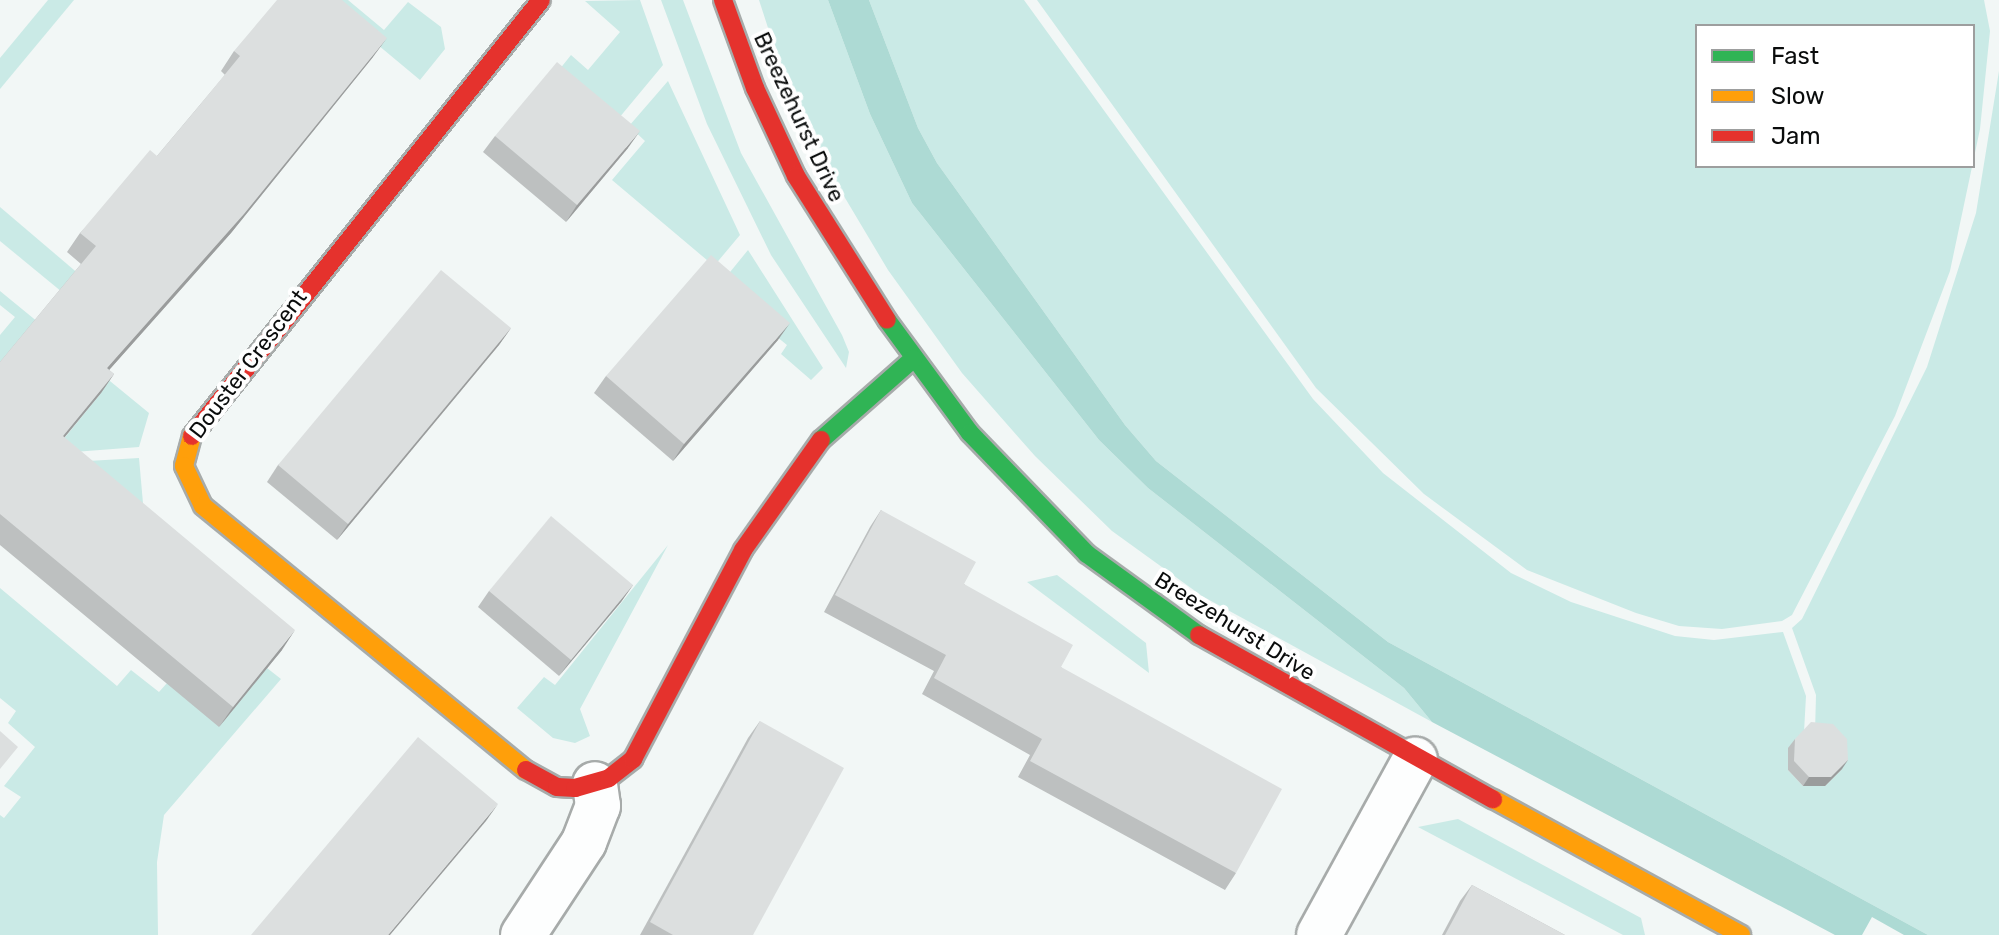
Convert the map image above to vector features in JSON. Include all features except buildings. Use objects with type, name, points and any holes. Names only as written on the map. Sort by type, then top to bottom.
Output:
[{"type":"street","name":"Douster Crescent","points":[[541,0],[210,406],[187,441],[184,466],[187,481],[203,506],[521,767],[557,787],[595,784],[622,770],[643,746],[743,550],[793,476],[823,438],[913,359]]},
{"type":"street","name":"Breezehurst Drive","points":[[723,0],[755,88],[796,176],[913,359],[1026,496],[1117,578],[1223,652],[1415,760],[1741,935]]},
{"type":"street","points":[[1319,935],[1415,760]]},
{"type":"street","points":[[523,935],[594,821],[595,784]]},
{"type":"shaded area","points":[[48,0],[74,0],[0,89],[0,58]]},
{"type":"shaded area","points":[[324,0],[348,0],[384,30],[408,2],[441,27],[445,49],[420,80]]},
{"type":"shaded area","points":[[640,0],[663,65],[619,118],[559,70],[571,55],[588,70],[620,32],[585,1]]},
{"type":"shaded area","points":[[661,0],[683,0],[741,153],[842,335],[849,352],[846,368],[771,255],[707,124]]},
{"type":"shaded area","points":[[759,0],[828,0],[870,114],[912,203],[1099,440],[1148,488],[1404,688],[1432,722],[1202,596],[1112,531],[1035,456],[962,373],[888,270],[823,161],[779,62]]},
{"type":"shaded area","points":[[828,0],[869,0],[918,128],[937,163],[1125,425],[1156,461],[1388,642],[1928,935],[1904,935],[1872,917],[1862,935],[1835,935],[1432,722],[1404,688],[1148,488],[1099,440],[912,203],[870,114]]},
{"type":"shaded area","points":[[869,0],[1024,0],[1313,399],[1383,473],[1511,573],[1571,602],[1675,636],[1714,640],[1783,632],[1806,696],[1804,732],[1788,770],[1803,786],[1825,786],[1842,769],[1815,732],[1816,695],[1792,628],[1802,619],[1927,367],[1976,213],[1999,71],[1999,935],[1928,935],[1388,642],[1156,461],[1125,425],[937,163],[918,128]]},
{"type":"shaded area","points":[[1037,0],[1984,0],[1990,31],[1975,153],[1975,24],[1695,24],[1695,168],[1972,168],[1950,271],[1895,416],[1792,615],[1782,621],[1722,629],[1679,626],[1636,613],[1527,570],[1424,494],[1316,388]]},
{"type":"shaded area","points":[[668,81],[740,235],[714,266],[612,180],[645,141],[629,126]]},
{"type":"shaded area","points":[[0,207],[94,287],[79,306],[0,241]]},
{"type":"shaded area","points":[[748,250],[823,368],[811,380],[781,354],[787,345],[717,288]]},
{"type":"shaded area","points":[[0,291],[149,413],[139,447],[74,452],[62,441],[101,393],[0,365],[0,335],[15,317],[0,305]]},
{"type":"shaded area","points":[[139,458],[146,537],[71,462]]},
{"type":"shaded area","points":[[668,545],[580,709],[590,736],[575,743],[553,738],[517,708],[544,677],[555,685]]},
{"type":"shaded area","points":[[1057,575],[1146,643],[1149,673],[1027,582]]},
{"type":"shaded area","points":[[0,588],[117,686],[131,670],[159,692],[167,683],[219,726],[267,668],[281,679],[164,815],[157,862],[158,935],[0,935],[0,815],[4,818],[21,797],[4,786],[35,747],[8,723],[16,711],[0,698]]},
{"type":"shaded area","points":[[1458,819],[1641,918],[1645,935],[1623,935],[1418,827]]},
{"type":"traffic: fast","points":[[887,320],[970,433],[1087,554],[1199,635]]},
{"type":"traffic: fast","points":[[821,440],[913,359]]},
{"type":"traffic: slow","points":[[192,436],[184,466],[203,506],[526,770]]},
{"type":"traffic: slow","points":[[1493,799],[1741,935]]},
{"type":"traffic: jam","points":[[192,436],[541,0]]},
{"type":"traffic: jam","points":[[723,0],[755,88],[796,176],[887,320]]},
{"type":"traffic: jam","points":[[526,770],[557,787],[575,788],[609,778],[633,759],[743,550],[821,440]]},
{"type":"traffic: jam","points":[[1199,635],[1493,799]]}]
